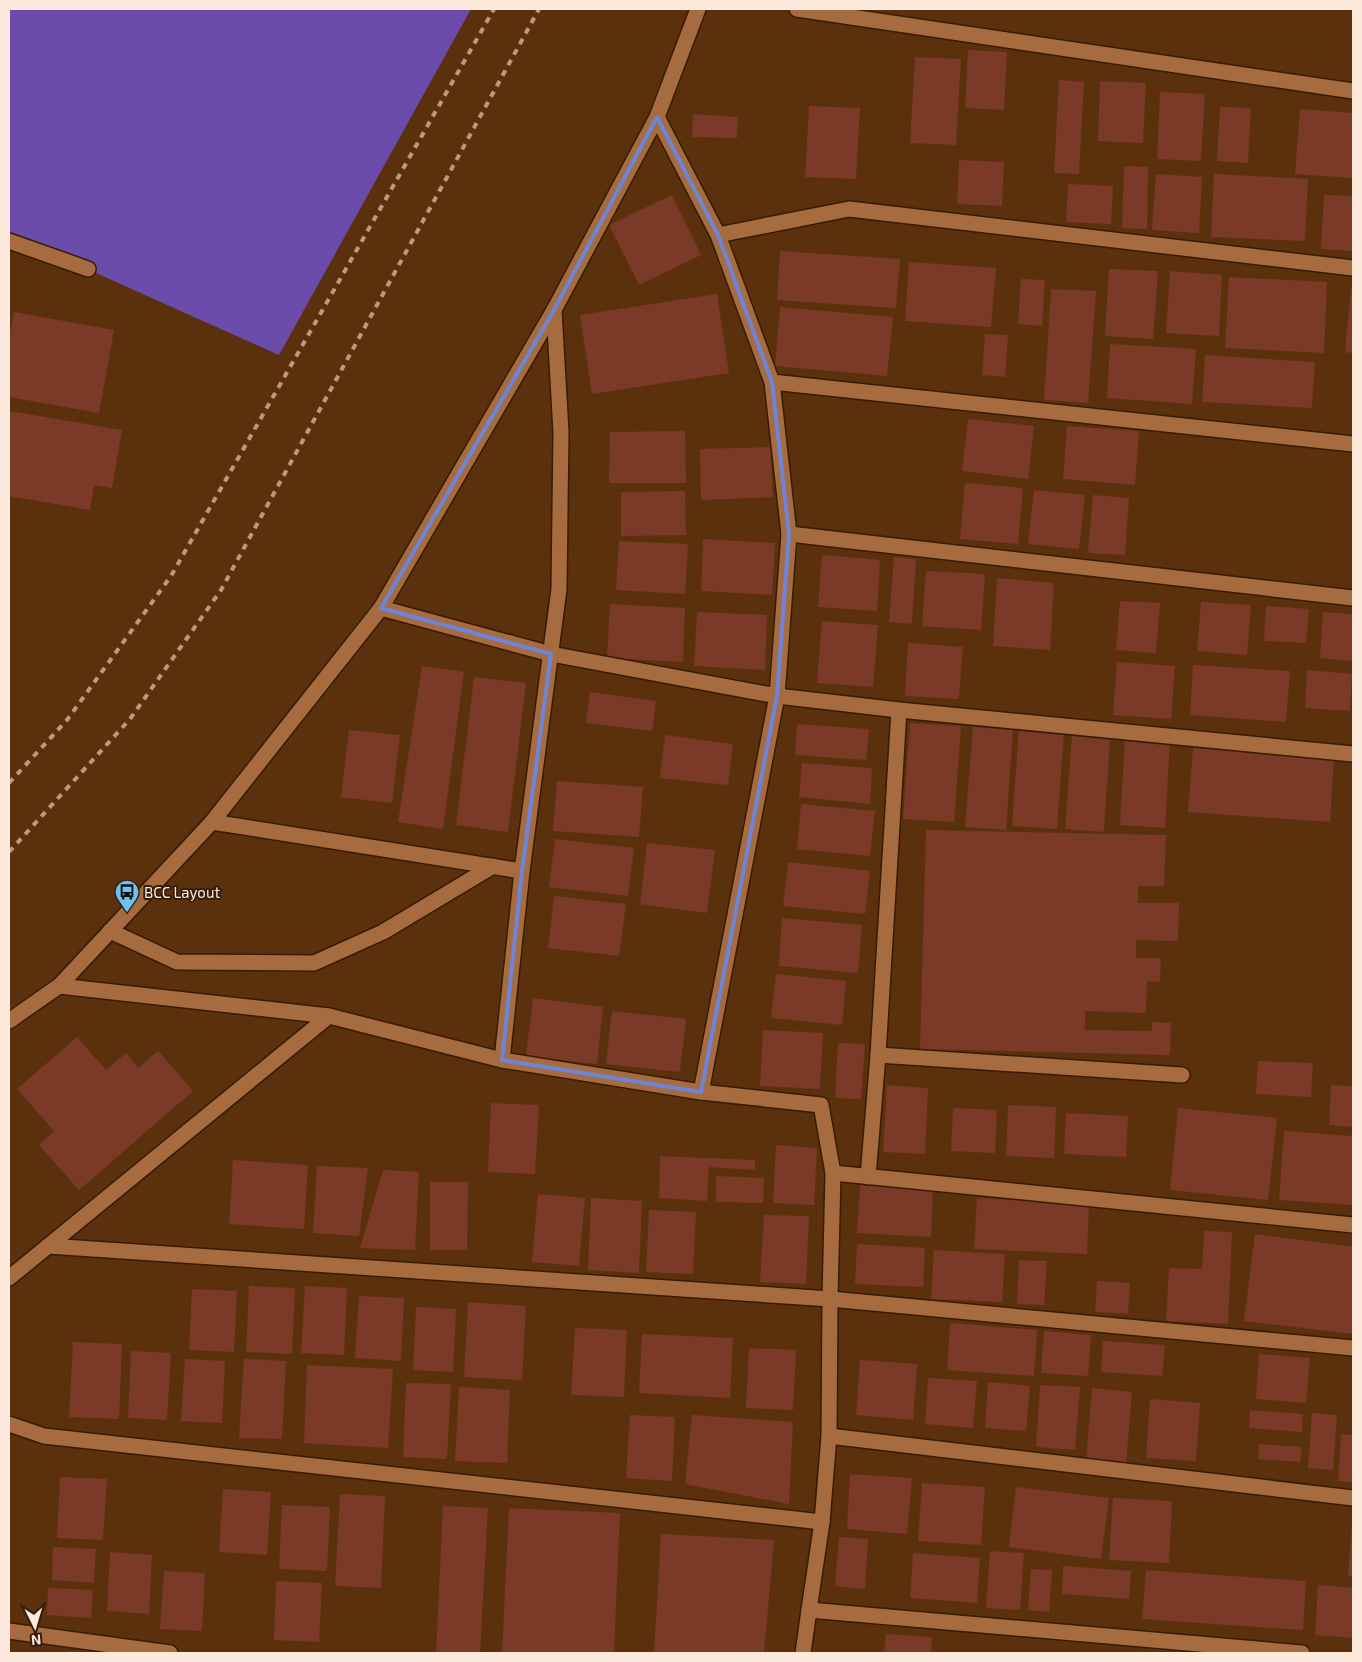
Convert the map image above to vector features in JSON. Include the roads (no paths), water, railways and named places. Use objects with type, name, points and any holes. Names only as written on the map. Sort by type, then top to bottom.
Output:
[{"type":"street","points":[[9,1021],[59,986],[212,822],[381,608],[554,310],[657,117],[698,9]]},
{"type":"street","points":[[797,9],[1353,91]]},
{"type":"street","points":[[657,117],[718,235],[772,382],[789,534],[777,696],[701,1092]]},
{"type":"street","points":[[718,235],[849,208],[1353,268]]},
{"type":"street","points":[[9,241],[88,269]]},
{"type":"street","points":[[502,1060],[522,871],[559,589],[561,432],[554,310]]},
{"type":"street","points":[[772,382],[1353,444]]},
{"type":"street","points":[[789,534],[1353,598]]},
{"type":"street","points":[[381,608],[551,654],[777,696],[899,710],[1353,754]]},
{"type":"street","points":[[868,1177],[878,1055],[899,710]]},
{"type":"street","points":[[212,822],[522,871]]},
{"type":"street","points":[[110,931],[177,962],[314,963],[383,932],[492,866]]},
{"type":"street","points":[[59,986],[329,1016],[502,1060],[701,1092],[821,1105],[833,1173],[829,1436],[822,1522],[803,1653]]},
{"type":"street","points":[[9,1278],[329,1016]]},
{"type":"street","points":[[878,1055],[1182,1075]]},
{"type":"street","points":[[833,1173],[1353,1225]]},
{"type":"street","points":[[48,1246],[830,1299],[1353,1348]]},
{"type":"street","points":[[9,1424],[44,1436],[822,1522]]},
{"type":"street","points":[[829,1436],[1353,1498]]},
{"type":"street","points":[[809,1610],[1302,1653]]},
{"type":"street","points":[[9,1631],[170,1653]]},
{"type":"railway","points":[[9,783],[67,720],[171,576],[494,9]]},
{"type":"railway","points":[[9,852],[130,719],[221,590],[539,9]]},
{"type":"place","name":"BCC Layout","points":[[127,913]]}]
